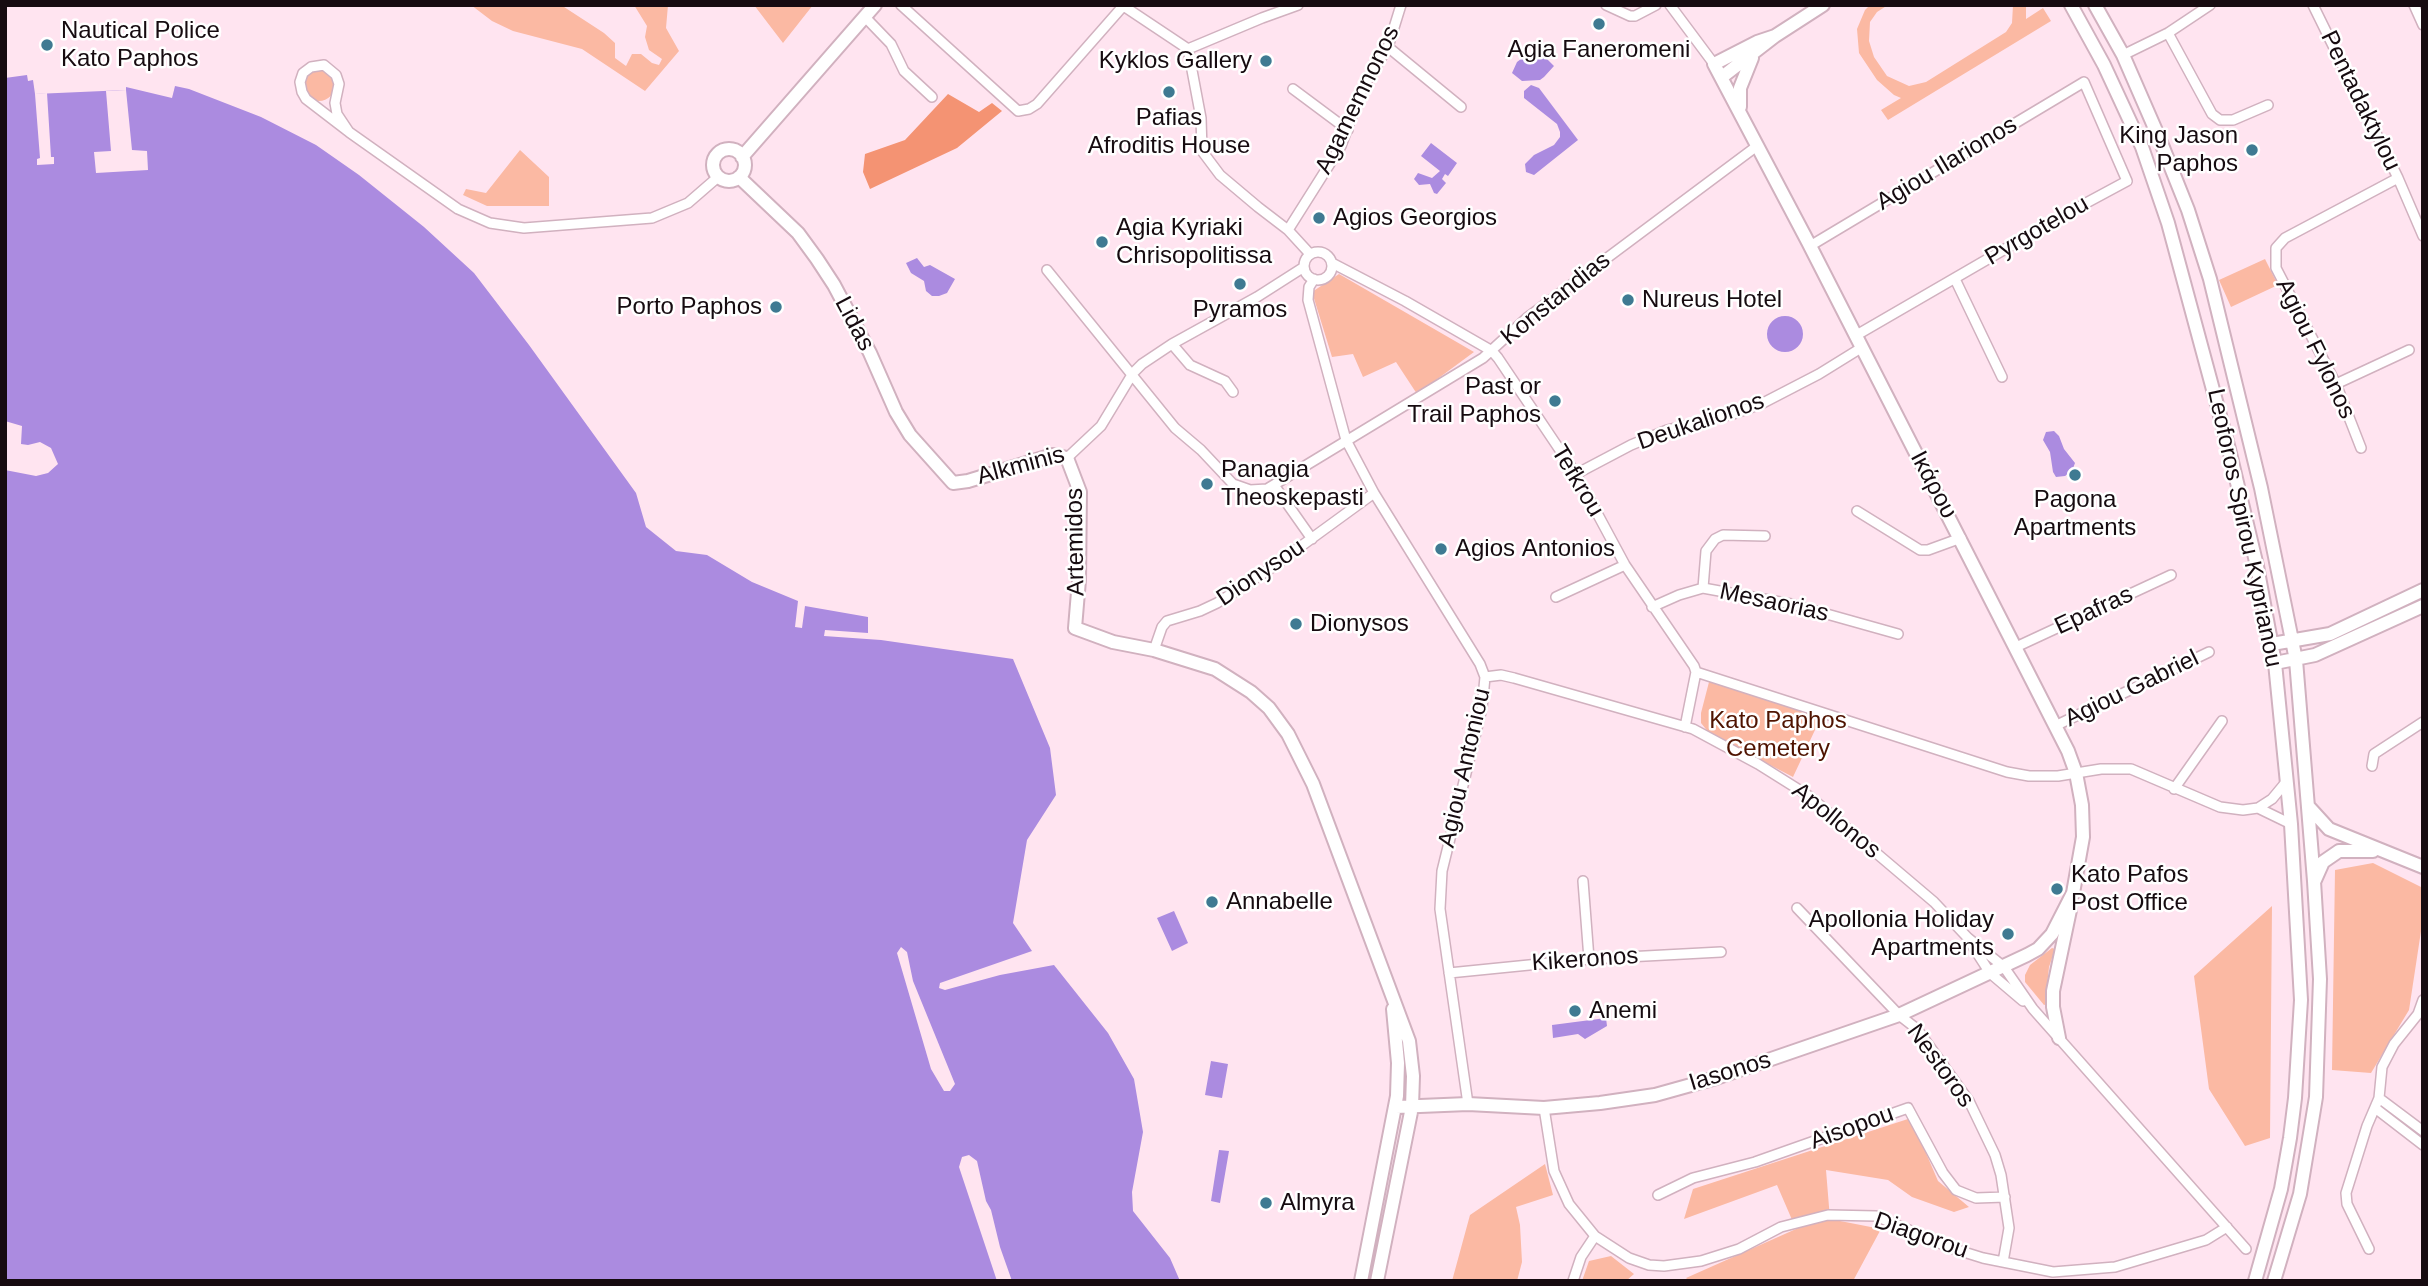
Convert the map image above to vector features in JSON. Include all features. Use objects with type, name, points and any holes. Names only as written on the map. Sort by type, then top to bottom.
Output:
[{"type":"main road","points":[[742,157],[875,5]]},
{"type":"main road","points":[[1722,77],[1775,36],[1823,5]]},
{"type":"main road","name":"Leoforos Spirou Kyprianou","points":[[2071,5],[2104,65],[2142,147],[2168,223],[2229,449],[2257,566],[2275,663],[2291,824],[2301,1000],[2295,1098],[2281,1189],[2255,1281]]},
{"type":"main road","name":"Leoforos Spirou Kyprianou","points":[[2095,5],[2123,55],[2160,140],[2188,210],[2210,279],[2261,488],[2296,660],[2320,979],[2316,1097],[2301,1194],[2274,1281]]},
{"type":"main road","points":[[1714,64],[1775,36]]},
{"type":"main road","points":[[1741,112],[1738,98],[1740,88],[1754,54]]},
{"type":"main road","name":"Ικάρου","points":[[1714,64],[1961,538],[2068,751],[2076,773],[2082,805],[2083,837],[2073,893],[2057,926],[2046,941],[2004,967]]},
{"type":"main road","points":[[730,150],[742,157],[744,170],[739,177],[729,181],[718,177],[713,165],[718,154],[730,150]]},
{"type":"main road","name":"Lidas","points":[[739,177],[798,233],[817,259],[870,353],[896,412],[910,435],[953,483]]},
{"type":"main road","name":"Alkminis","points":[[953,483],[968,481],[1053,455],[1067,458]]},
{"type":"main road","name":"Artemidos","points":[[1067,458],[1080,492],[1079,580],[1075,628],[1113,642],[1154,650]]},
{"type":"main road","points":[[2272,644],[2293,642],[2343,628],[2423,590]]},
{"type":"main road","points":[[2275,663],[2296,660],[2341,644],[2423,606]]},
{"type":"main road","points":[[1154,650],[1215,669],[1251,692],[1279,719],[1313,784],[1391,988],[1409,1041],[1413,1076],[1412,1102],[1377,1281]]},
{"type":"main road","points":[[2308,806],[2329,829],[2423,867]]},
{"type":"main road","points":[[2314,881],[2323,862],[2339,851],[2380,851]]},
{"type":"main road","points":[[2059,1038],[2053,992],[2073,893]]},
{"type":"main road","name":"Iasonos","points":[[1397,1101],[1544,1108],[1600,1104],[1655,1095],[1716,1079],[1899,1015],[2004,967]]},
{"type":"main road","points":[[1361,1281],[1397,1101],[1397,1051],[1391,988]]},
{"type":"street","points":[[901,5],[1018,111],[1037,104],[1123,5],[1188,49],[1201,118],[1202,151],[1220,175],[1288,230],[1310,254]]},
{"type":"street","points":[[1188,49],[1298,5]]},
{"type":"street","name":"Agamemnonos","points":[[1288,230],[1341,146],[1362,89],[1388,47],[1401,5]]},
{"type":"street","points":[[1606,5],[1635,16],[1656,5]]},
{"type":"street","name":"Ικάρου","points":[[1670,5],[1714,64]]},
{"type":"street","points":[[2123,55],[2168,33],[2210,5]]},
{"type":"street","name":"Pentadaktylou","points":[[2313,5],[2422,233]]},
{"type":"street","points":[[2414,5],[2423,26]]},
{"type":"street","points":[[865,17],[891,44],[904,71],[932,97]]},
{"type":"street","points":[[2168,33],[2212,114],[2220,120],[2233,120],[2268,105]]},
{"type":"street","points":[[1388,47],[1461,107]]},
{"type":"street","points":[[349,132],[337,114],[339,84],[334,72],[324,65],[314,66],[303,73],[300,82],[304,97],[349,132],[458,209],[490,223],[524,228],[652,218],[688,203],[718,177]]},
{"type":"street","name":"Agiou Ilarionos","points":[[1810,246],[2084,82]]},
{"type":"street","name":"Pyrgotelou","points":[[1858,342],[1955,279],[2127,181],[2084,82]]},
{"type":"street","points":[[1293,89],[1348,130]]},
{"type":"street","points":[[312,102],[326,103],[337,93]]},
{"type":"street","name":"Konstandias","points":[[1274,485],[1492,351],[1528,317],[1757,146]]},
{"type":"street","name":"Agiou Fylonos","points":[[2361,448],[2336,384],[2276,268],[2276,248],[2285,238],[2398,178]]},
{"type":"street","points":[[1332,263],[1328,276],[1319,280],[1306,274],[1304,267],[1305,259],[1310,254],[1318,251],[1325,253],[1332,263],[1492,351]]},
{"type":"street","points":[[1133,373],[1172,344],[1259,296],[1304,267]]},
{"type":"street","points":[[1047,270],[1175,428],[1207,455],[1233,484],[1250,490],[1274,485],[1312,539]]},
{"type":"street","name":"Agiou Antoniou","points":[[1314,279],[1309,286],[1308,300],[1346,440],[1374,493],[1480,664],[1485,677],[1482,708],[1442,871],[1440,909],[1468,1104]]},
{"type":"street","points":[[1955,279],[2002,377]]},
{"type":"street","name":"Deukalionos","points":[[1576,474],[1631,445],[1668,430],[1733,414],[1763,403],[1819,374],[1858,342]]},
{"type":"street","points":[[1172,344],[1190,365],[1224,381],[1233,392]]},
{"type":"street","points":[[2336,384],[2409,350]]},
{"type":"street","name":"Tefkrou","points":[[1492,351],[1576,474],[1625,565],[1690,660],[1696,673]]},
{"type":"street","name":"Alkminis","points":[[1067,458],[1101,426],[1133,373]]},
{"type":"street","name":"Dionysou","points":[[1154,650],[1162,627],[1167,621],[1217,603],[1267,572],[1374,493]]},
{"type":"street","points":[[1857,511],[1920,550],[1928,550],[1961,538]]},
{"type":"street","points":[[1703,588],[1706,551],[1715,539],[1723,536],[1765,536]]},
{"type":"street","points":[[1556,597],[1625,565]]},
{"type":"street","name":"Epafras","points":[[2016,647],[2171,575]]},
{"type":"street","name":"Mesaorias","points":[[1653,607],[1703,588],[1791,604],[1898,634]]},
{"type":"street","name":"Agiou Gabriel","points":[[2055,726],[2209,652]]},
{"type":"street","points":[[1685,727],[1696,673],[1892,733],[1985,766],[2029,776],[2131,769],[2220,807],[2244,810],[2258,808],[2272,799],[2287,781]]},
{"type":"street","name":"Apollonos","points":[[1485,677],[1501,675],[1514,678],[1685,727],[1758,764],[1809,796],[1934,902],[1968,938],[2004,967],[2033,1009],[2246,1249]]},
{"type":"street","points":[[2174,789],[2222,721]]},
{"type":"street","points":[[2372,766],[2374,754],[2423,722]]},
{"type":"street","points":[[2258,808],[2291,824]]},
{"type":"street","points":[[1583,881],[1589,959]]},
{"type":"street","name":"Nestoros","points":[[1797,908],[1930,1044],[1969,1101],[1995,1155],[2005,1197],[2008,1228],[2003,1262]]},
{"type":"street","name":"Apollonos","points":[[1968,938],[1990,973],[2033,1009]]},
{"type":"street","name":"Kikeronos","points":[[1449,973],[1589,959],[1721,952]]},
{"type":"street","points":[[2369,1248],[2347,1204],[2346,1193],[2377,1103],[2382,1067],[2387,1055],[2418,1014],[2423,1000]]},
{"type":"street","points":[[2377,1103],[2423,1131]]},
{"type":"street","points":[[2377,1103],[2423,1146]]},
{"type":"street","name":"Diagorou","points":[[1544,1108],[1555,1171],[1569,1204],[1595,1236],[1629,1258],[1649,1265],[1664,1266],[1701,1261],[1739,1249],[1781,1227],[1828,1215],[1876,1216],[1951,1248],[2053,1272],[2115,1267],[2206,1240],[2227,1227]]},
{"type":"street","name":"Aisopou","points":[[1658,1195],[1693,1178],[1755,1162],[1908,1108],[1942,1173],[1956,1190],[1976,1198],[2005,1197]]},
{"type":"street","points":[[1573,1281],[1581,1256],[1595,1236]]},
{"type":"green space","points":[[471,5],[561,5],[615,43],[615,58],[626,66],[632,54],[641,54],[659,65],[662,59],[649,50],[645,37],[647,26],[634,5],[668,5],[666,28],[679,51],[645,91],[582,49],[513,31],[492,21]]},
{"type":"green space","points":[[754,5],[813,5],[783,43]]},
{"type":"green space","points":[[1870,5],[1888,5],[1877,12],[1870,22],[1869,41],[1874,57],[1887,76],[1909,86],[1926,82],[2006,32],[2012,23],[2013,5],[2026,5],[2026,19],[2043,8],[2051,21],[1888,120],[1881,110],[1901,98],[1877,80],[1859,53],[1857,29]]},
{"type":"green space","points":[[319,69],[330,74],[335,85],[330,96],[319,101],[308,96],[303,85],[308,74]]},
{"type":"green space","points":[[520,150],[549,177],[549,206],[487,206],[463,195],[466,189],[486,193]]},
{"type":"green space","points":[[2265,259],[2278,285],[2231,307],[2219,280]]},
{"type":"green space","points":[[1339,274],[1474,352],[1417,394],[1396,362],[1363,377],[1353,354],[1332,357],[1312,292]]},
{"type":"green space","name":"Kato Paphos Cemetery","points":[[1709,682],[1822,715],[1793,777],[1709,733],[1701,723],[1701,713]]},
{"type":"green space","points":[[2373,863],[2423,888],[2423,918],[2409,1010],[2371,1073],[2332,1070],[2335,870]]},
{"type":"green space","points":[[2272,906],[2270,1138],[2245,1146],[2209,1089],[2194,976]]},
{"type":"green space","points":[[2052,948],[2055,949],[2049,967],[2047,1004],[2044,1005],[2025,982],[2025,975],[2030,965]]},
{"type":"green space","points":[[1911,1118],[1938,1181],[1969,1207],[1954,1212],[1912,1197],[1888,1180],[1826,1170],[1830,1219],[1881,1229],[1853,1281],[1689,1281],[1686,1278],[1796,1229],[1777,1185],[1684,1219],[1693,1189]]},
{"type":"green space","points":[[1545,1164],[1553,1195],[1516,1207],[1522,1262],[1517,1281],[1452,1281],[1470,1215]]},
{"type":"green space","points":[[1611,1256],[1634,1274],[1626,1281],[1582,1281],[1589,1261]]},
{"type":"shaded area","points":[[1538,55],[1554,66],[1540,80],[1522,81],[1512,73],[1521,59]]},
{"type":"shaded area","points":[[27,75],[28,81],[33,80],[35,94],[126,90],[126,87],[172,98],[175,86],[189,89],[261,117],[316,145],[359,175],[424,227],[474,273],[636,493],[646,527],[676,551],[707,555],[752,582],[798,601],[795,627],[802,628],[805,606],[868,617],[868,633],[825,630],[824,636],[881,640],[1013,659],[1050,748],[1056,795],[1027,840],[1013,923],[1032,951],[940,983],[939,988],[945,990],[1000,975],[1054,965],[1108,1033],[1134,1079],[1143,1132],[1132,1192],[1133,1211],[1170,1258],[1180,1281],[5,1281],[5,470],[36,476],[48,473],[58,464],[51,448],[40,442],[21,444],[22,426],[5,421],[5,78]]},
{"type":"shaded area","points":[[1531,85],[1539,88],[1578,140],[1534,175],[1526,172],[1525,164],[1534,155],[1554,145],[1560,132],[1557,124],[1524,98],[1524,91]]},
{"type":"shaded area","points":[[948,94],[979,112],[992,103],[1002,111],[957,148],[870,189],[863,172],[865,154],[905,140]]},
{"type":"shaded area","points":[[1431,143],[1457,163],[1448,176],[1445,174],[1442,179],[1446,183],[1437,194],[1430,184],[1419,185],[1414,179],[1418,173],[1432,178],[1440,171],[1421,156]]},
{"type":"shaded area","points":[[917,258],[924,267],[930,265],[955,279],[947,293],[932,296],[926,291],[924,281],[911,273],[906,263]]},
{"type":"shaded area","points":[[1785,316],[1798,321],[1803,334],[1798,347],[1785,352],[1772,347],[1767,334],[1772,321]]},
{"type":"shaded area","points":[[2054,431],[2075,463],[2072,471],[2065,476],[2056,477],[2050,452],[2043,440],[2046,432]]},
{"type":"shaded area","points":[[1174,911],[1188,943],[1172,951],[1157,918]]},
{"type":"shaded area","points":[[1606,1018],[1607,1026],[1585,1039],[1578,1034],[1553,1038],[1552,1025]]},
{"type":"shaded area","points":[[1211,1061],[1228,1064],[1222,1098],[1205,1095]]},
{"type":"shaded area","points":[[1219,1150],[1229,1151],[1220,1203],[1211,1201]]},
{"type":"pier","points":[[126,90],[132,150],[147,151],[148,170],[96,173],[94,152],[111,151],[106,91]]},
{"type":"pier","points":[[47,93],[51,157],[54,157],[54,164],[37,165],[37,159],[40,158],[35,94]]},
{"type":"pier","points":[[901,947],[907,952],[913,981],[955,1084],[950,1091],[944,1091],[931,1069],[897,953]]},
{"type":"pier","points":[[969,1155],[977,1161],[986,1201],[1012,1281],[997,1281],[959,1167],[962,1157]]},
{"type":"place","name":"Agia Faneromeni","points":[[1599,24]]},
{"type":"place","name":"Nautical Police Kato Paphos","points":[[47,45]]},
{"type":"place","name":"Kyklos Gallery","points":[[1266,61]]},
{"type":"place","name":"Pafias Afroditis House","points":[[1169,92]]},
{"type":"place","name":"King Jason Paphos","points":[[2252,150]]},
{"type":"place","name":"Agios Georgios","points":[[1319,218]]},
{"type":"place","name":"Agia Kyriaki Chrisopolitissa","points":[[1102,242]]},
{"type":"place","name":"Pyramos","points":[[1240,284]]},
{"type":"place","name":"Nureus Hotel","points":[[1628,300]]},
{"type":"place","name":"Porto Paphos","points":[[776,307]]},
{"type":"place","name":"Past or Trail Paphos","points":[[1555,401]]},
{"type":"place","name":"Pagona Apartments","points":[[2075,475]]},
{"type":"place","name":"Panagia Theoskepasti","points":[[1207,484]]},
{"type":"place","name":"Agios Antonios","points":[[1441,549]]},
{"type":"place","name":"Dionysos","points":[[1296,624]]},
{"type":"place","name":"Kato Pafos Post Office","points":[[2057,889]]},
{"type":"place","name":"Annabelle","points":[[1212,902]]},
{"type":"place","name":"Apollonia Holiday Apartments","points":[[2008,934]]},
{"type":"place","name":"Anemi","points":[[1575,1011]]},
{"type":"place","name":"Almyra","points":[[1266,1203]]}]
